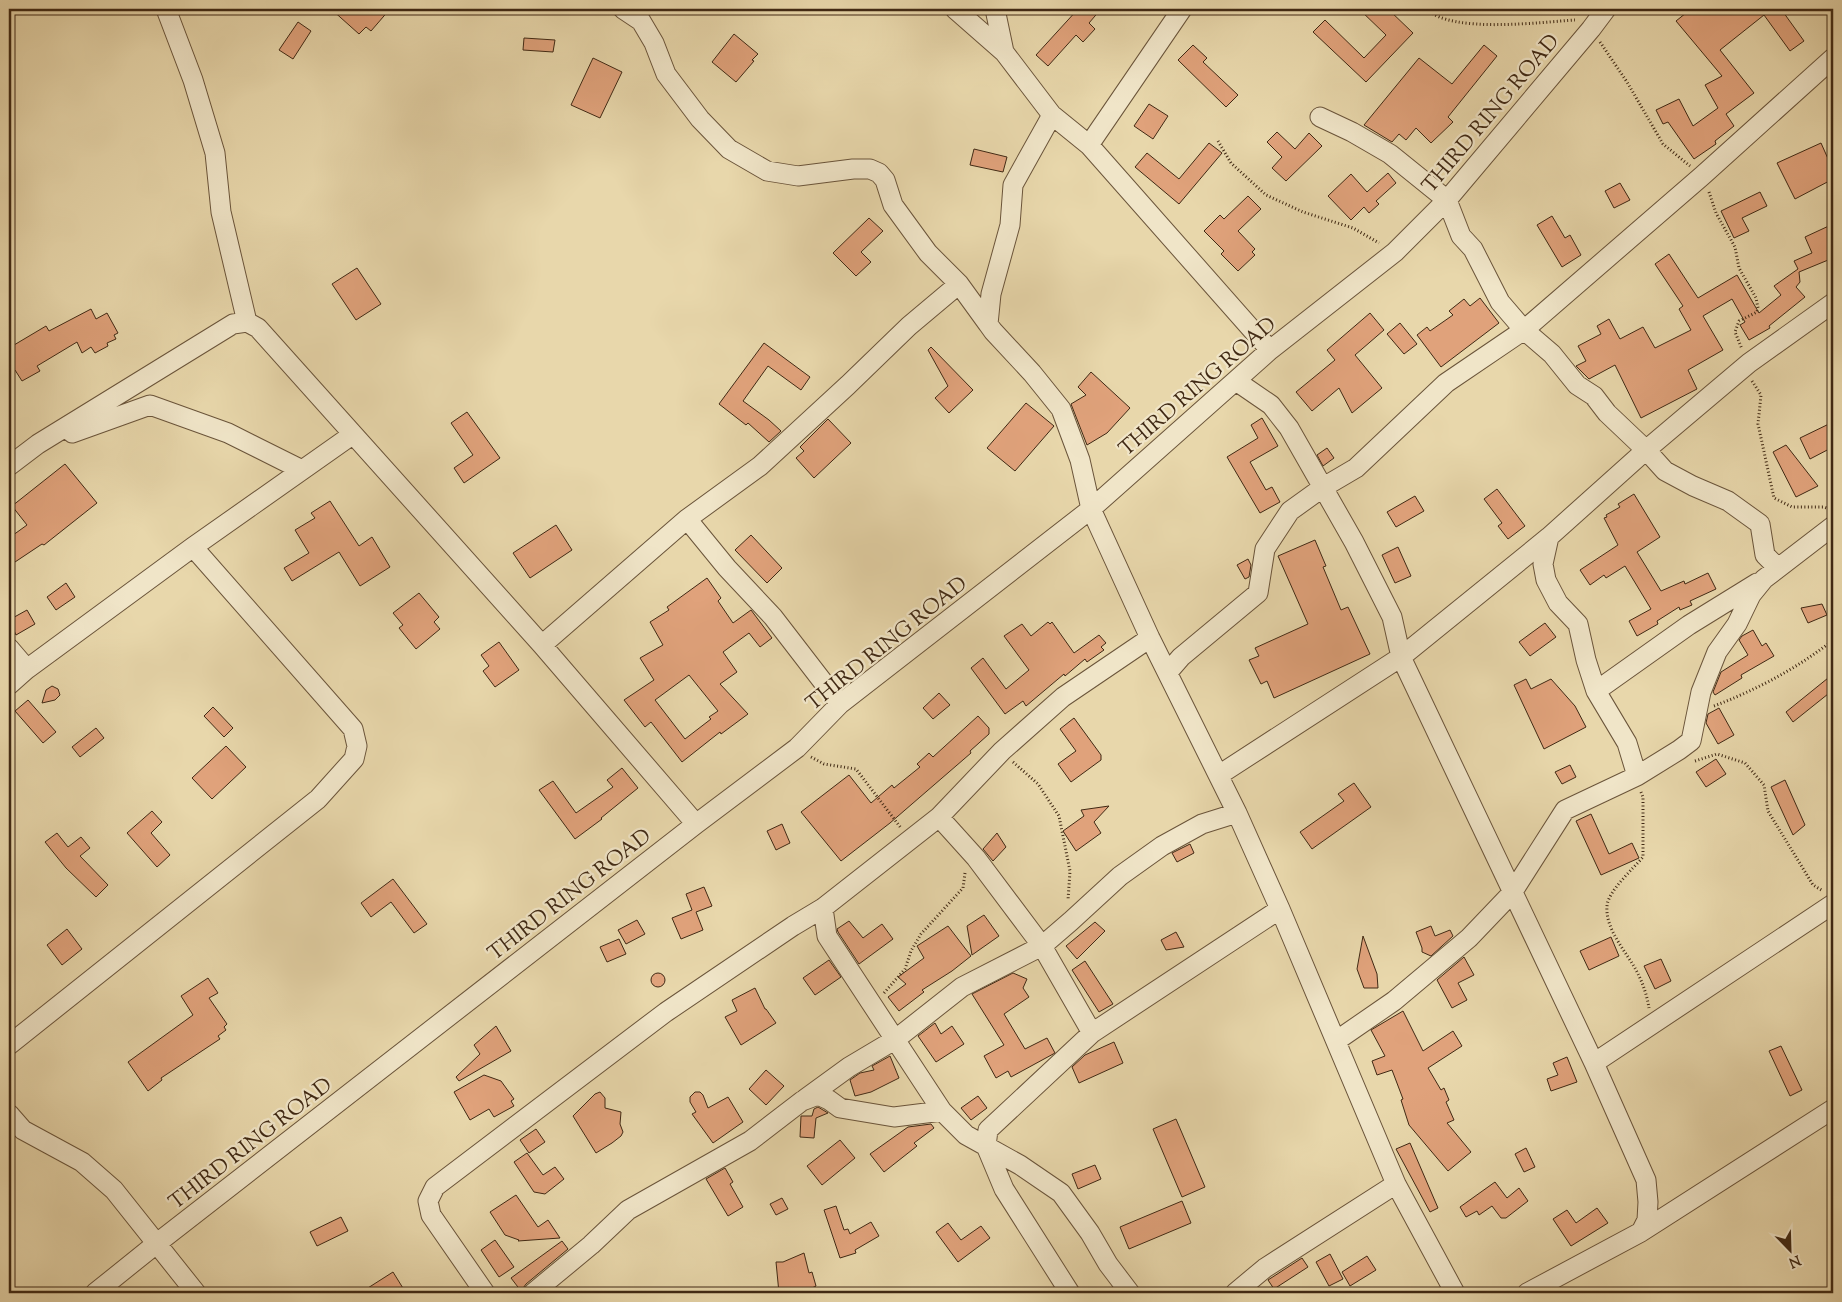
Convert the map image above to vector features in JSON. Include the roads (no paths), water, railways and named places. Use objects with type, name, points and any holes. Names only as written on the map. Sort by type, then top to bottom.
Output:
[{"type":"street","points":[[166,9],[193,80],[214,153],[221,212],[247,322]]},
{"type":"street","points":[[623,9],[641,21],[654,43],[666,74],[700,119],[729,149],[767,171],[798,176],[853,169],[870,169],[879,173],[886,180],[893,205],[928,253],[959,284],[993,331],[1032,373],[1060,409],[1080,460],[1090,509],[1150,638],[1237,813],[1280,908],[1396,1184],[1455,1293]]},
{"type":"street","points":[[955,9],[1004,52],[1052,115],[1089,146],[1270,350]]},
{"type":"street","points":[[995,9],[1004,52]]},
{"type":"street","points":[[1089,146],[1182,9]]},
{"type":"street","name":"THIRD RING ROAD","points":[[95,1293],[696,824],[798,748],[840,704],[1090,509],[1270,350],[1395,252],[1448,200],[1602,14]]},
{"type":"street","points":[[1168,672],[1181,657],[1258,593],[1265,549],[1290,511],[1322,488],[1356,468],[1446,383],[1524,330],[1702,176],[1833,58]]},
{"type":"street","points":[[988,324],[991,294],[1010,225],[1013,184],[1052,115]]},
{"type":"street","points":[[1320,116],[1390,154],[1448,200],[1461,236],[1473,249],[1500,302],[1524,330],[1552,354],[1577,385],[1594,396],[1607,413],[1646,450],[1665,472],[1728,501],[1760,524],[1771,573]]},
{"type":"street","points":[[542,645],[687,519],[760,466],[848,386],[909,326],[959,284]]},
{"type":"street","points":[[1219,775],[1401,657],[1549,537],[1646,450],[1743,368],[1830,313]]},
{"type":"street","points":[[9,466],[38,444],[233,324],[247,322],[258,328],[542,645],[696,824]]},
{"type":"street","points":[[1236,381],[1271,405],[1289,428],[1354,542],[1392,617],[1401,657],[1594,1063],[1646,1180],[1647,1220],[1641,1232]]},
{"type":"street","points":[[38,444],[150,405],[228,433],[302,470]]},
{"type":"street","points":[[9,684],[193,547],[352,435]]},
{"type":"street","points":[[687,519],[727,568],[773,617],[840,704]]},
{"type":"street","points":[[1596,691],[1689,625],[1771,573],[1833,526]]},
{"type":"street","points":[[1549,537],[1543,564],[1546,580],[1558,603],[1578,624],[1586,660],[1596,691],[1627,743],[1637,776]]},
{"type":"street","points":[[9,1045],[318,799],[354,759],[357,746],[353,729],[193,547]]},
{"type":"street","points":[[1336,1041],[1394,1001],[1469,938],[1512,893],[1565,810],[1637,776],[1680,750],[1691,740],[1701,692],[1717,652],[1737,624],[1751,595],[1771,573]]},
{"type":"street","points":[[485,1293],[431,1215],[428,1201],[434,1187],[666,1012],[793,926],[823,908],[938,817],[1002,752],[1063,698],[1150,638]]},
{"type":"street","points":[[9,648],[27,669]]},
{"type":"street","points":[[533,1293],[628,1210],[750,1141],[849,1067],[896,1039],[962,987],[1042,946],[1120,876],[1162,846],[1202,824],[1237,813]]},
{"type":"street","points":[[938,817],[976,858],[1042,946],[1092,1033]]},
{"type":"street","points":[[1594,1063],[1652,1026],[1830,898]]},
{"type":"street","points":[[823,908],[828,936],[942,1111],[966,1135],[1020,1165],[1061,1193],[1090,1233],[1108,1264],[1130,1293]]},
{"type":"street","points":[[1070,1293],[1004,1190],[986,1146],[988,1130],[1092,1033],[1280,908]]},
{"type":"street","points":[[793,926],[828,936]]},
{"type":"street","points":[[802,1101],[818,1095],[840,1108],[894,1117],[942,1111]]},
{"type":"street","points":[[1527,1293],[1641,1232],[1833,1108]]},
{"type":"street","points":[[9,1114],[23,1130],[82,1162],[114,1190],[196,1293]]},
{"type":"street","points":[[1235,1293],[1265,1268],[1396,1184]]}]
